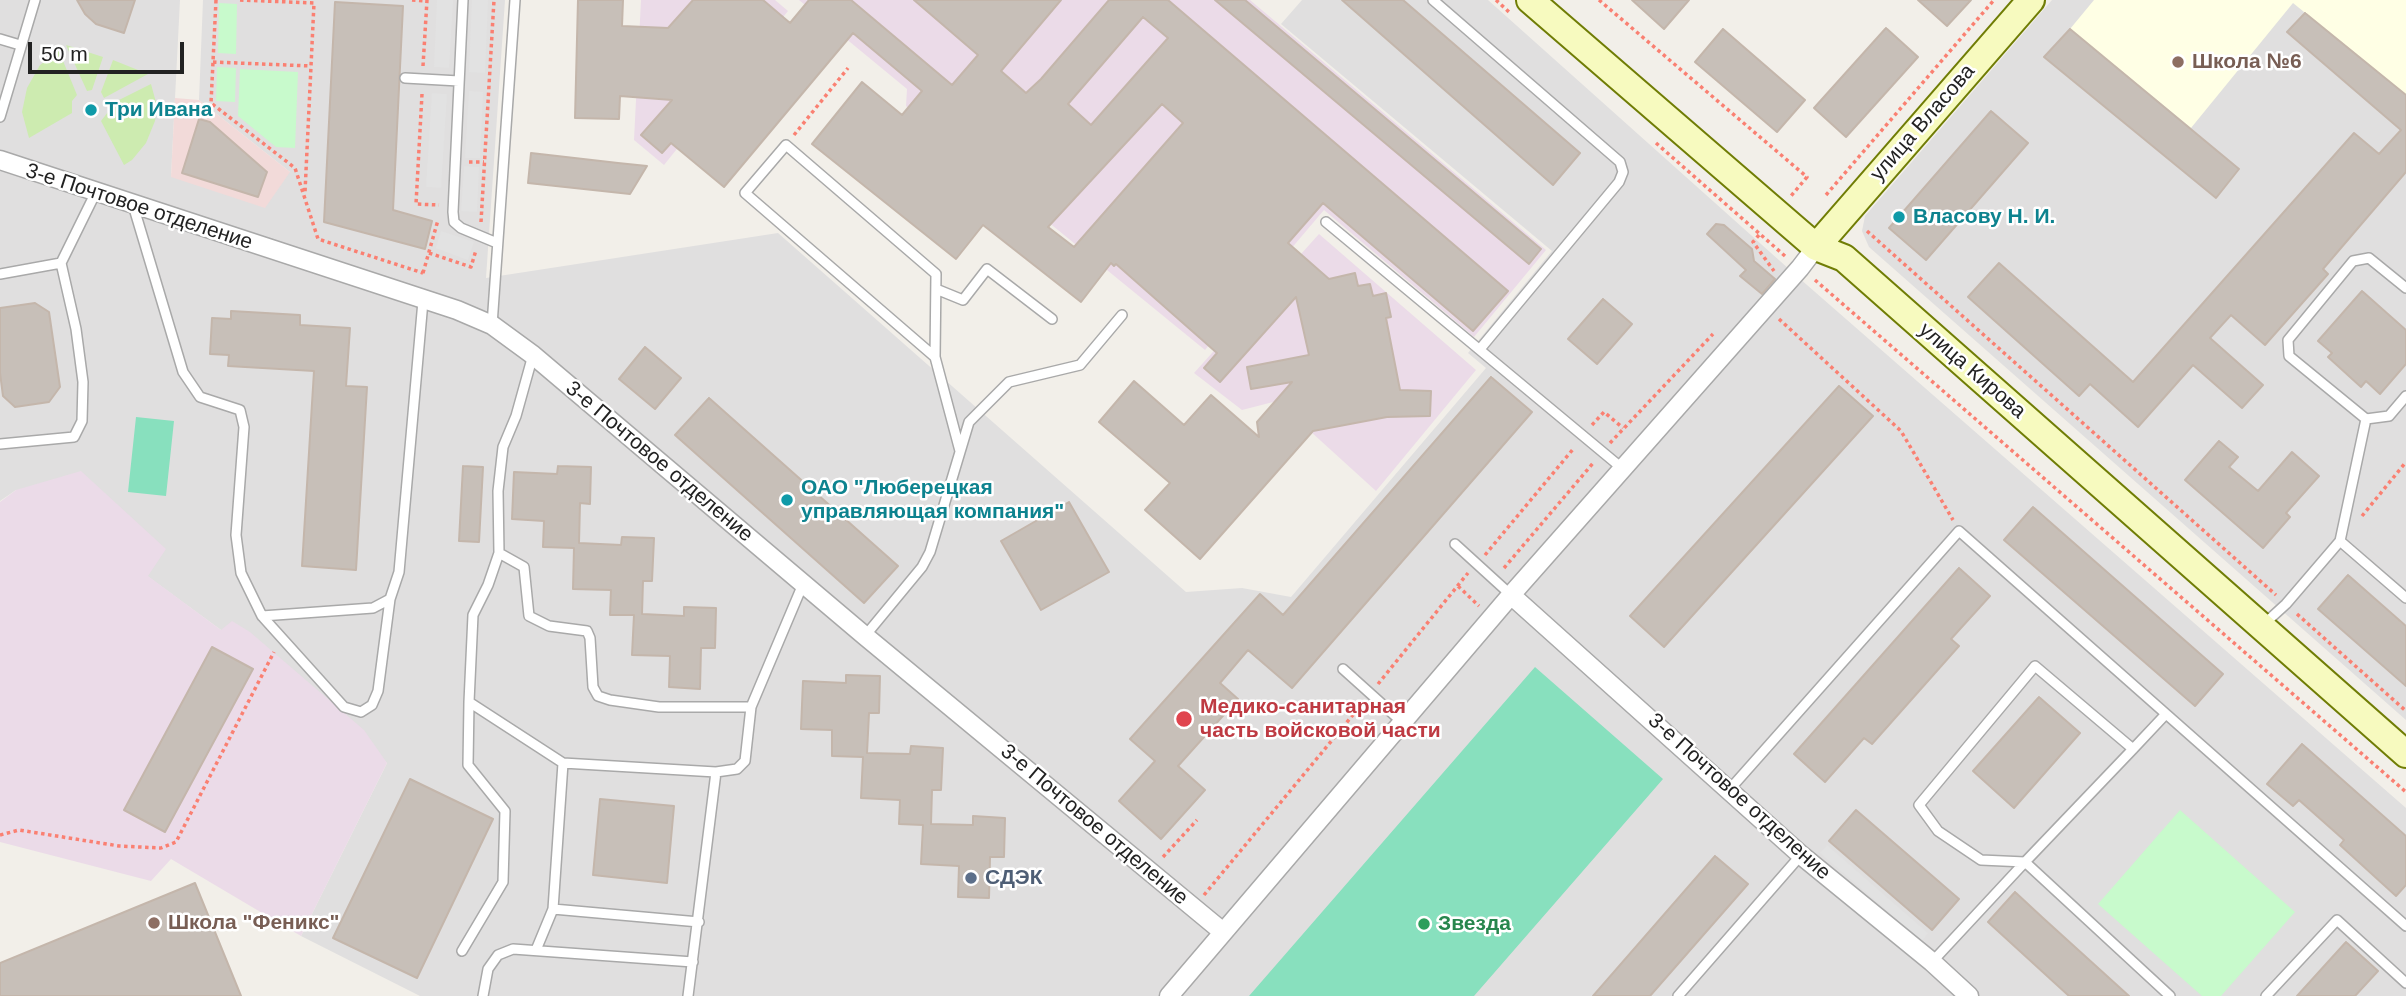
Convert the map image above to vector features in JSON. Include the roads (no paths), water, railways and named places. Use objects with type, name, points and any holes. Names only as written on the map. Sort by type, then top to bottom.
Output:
[{"type":"main road","name":"улица Власова","points":[[1816,247],[2031,0]]},
{"type":"main road","name":"улица Кирова","points":[[1523,9],[1816,247],[1844,258],[2406,754]]},
{"type":"street","name":"3-е Почтовое отделение","points":[[0,160],[457,310],[492,325],[533,355],[865,636],[1223,932]]},
{"type":"street","points":[[1169,996],[1511,595],[1816,247]]},
{"type":"street","name":"3-е Почтовое отделение","points":[[1511,595],[1801,855],[1932,962],[1969,996]]},
{"type":"lane","points":[[0,117],[35,0]]},
{"type":"lane","points":[[463,0],[454,222],[461,228],[497,243]]},
{"type":"lane","points":[[492,325],[514,0]]},
{"type":"lane","points":[[1433,0],[1620,162],[1623,172],[1619,182],[1480,349]]},
{"type":"lane","points":[[0,38],[20,45]]},
{"type":"lane","points":[[405,78],[459,81]]},
{"type":"lane","points":[[935,357],[745,193],[786,145],[936,274],[935,357],[960,451]]},
{"type":"lane","points":[[0,444],[74,437],[82,421],[83,382],[76,329],[61,263],[96,192]]},
{"type":"lane","points":[[133,205],[183,372],[200,397],[240,410],[244,426],[236,535],[241,573],[262,616],[344,707],[361,712],[372,705],[378,691],[390,600],[399,572],[423,301]]},
{"type":"lane","points":[[1326,222],[1623,469]]},
{"type":"lane","points":[[2406,288],[2369,258],[2353,261],[2288,340],[2289,356],[2366,419],[2389,416],[2406,396]]},
{"type":"lane","points":[[0,274],[61,263]]},
{"type":"lane","points":[[936,289],[963,300],[987,269],[1052,319]]},
{"type":"lane","points":[[865,636],[926,560],[968,422],[1009,382],[1080,365],[1122,315]]},
{"type":"lane","points":[[461,951],[503,882],[505,811],[468,765],[473,615],[488,585],[499,552],[499,491],[503,447],[516,416],[533,355]]},
{"type":"lane","points":[[2262,627],[2286,604],[2340,541],[2366,419]]},
{"type":"lane","points":[[1730,789],[1959,531],[2406,926]]},
{"type":"lane","points":[[2340,541],[2405,595]]},
{"type":"lane","points":[[1455,544],[1511,595]]},
{"type":"lane","points":[[499,552],[524,567],[529,616],[549,626],[587,632],[590,638],[593,687],[598,696],[659,707],[751,707]]},
{"type":"lane","points":[[469,702],[563,763],[716,772],[737,769],[745,761],[751,707],[803,584]]},
{"type":"lane","points":[[262,616],[373,608],[390,600]]},
{"type":"lane","points":[[2133,749],[2035,666],[1919,805],[1938,831],[1981,860],[2025,862],[2171,996]]},
{"type":"lane","points":[[1343,669],[1402,722]]},
{"type":"lane","points":[[1932,962],[2165,715]]},
{"type":"lane","points":[[536,950],[552,909],[563,763]]},
{"type":"lane","points":[[688,996],[716,772]]},
{"type":"lane","points":[[1678,996],[1801,855]]},
{"type":"lane","points":[[552,909],[699,922]]},
{"type":"lane","points":[[2266,996],[2337,920],[2406,983]]},
{"type":"lane","points":[[483,996],[488,969],[498,955],[513,949],[693,962]]},
{"type":"place","name":"Школа №6","points":[[2178,62]]},
{"type":"place","name":"Три Ивана","points":[[91,110]]},
{"type":"place","name":"Власову Н. И.","points":[[1899,217]]},
{"type":"place","name":"ОАО \"Люберецкая управляющая компания\"","points":[[787,500]]},
{"type":"place","name":"Медико-санитарная часть войсковой части","points":[[1184,719]]},
{"type":"place","name":"СДЭК","points":[[971,878]]},
{"type":"place","name":"Школа \"Феникс\"","points":[[154,923]]},
{"type":"place","name":"Звезда","points":[[1424,924]]}]
